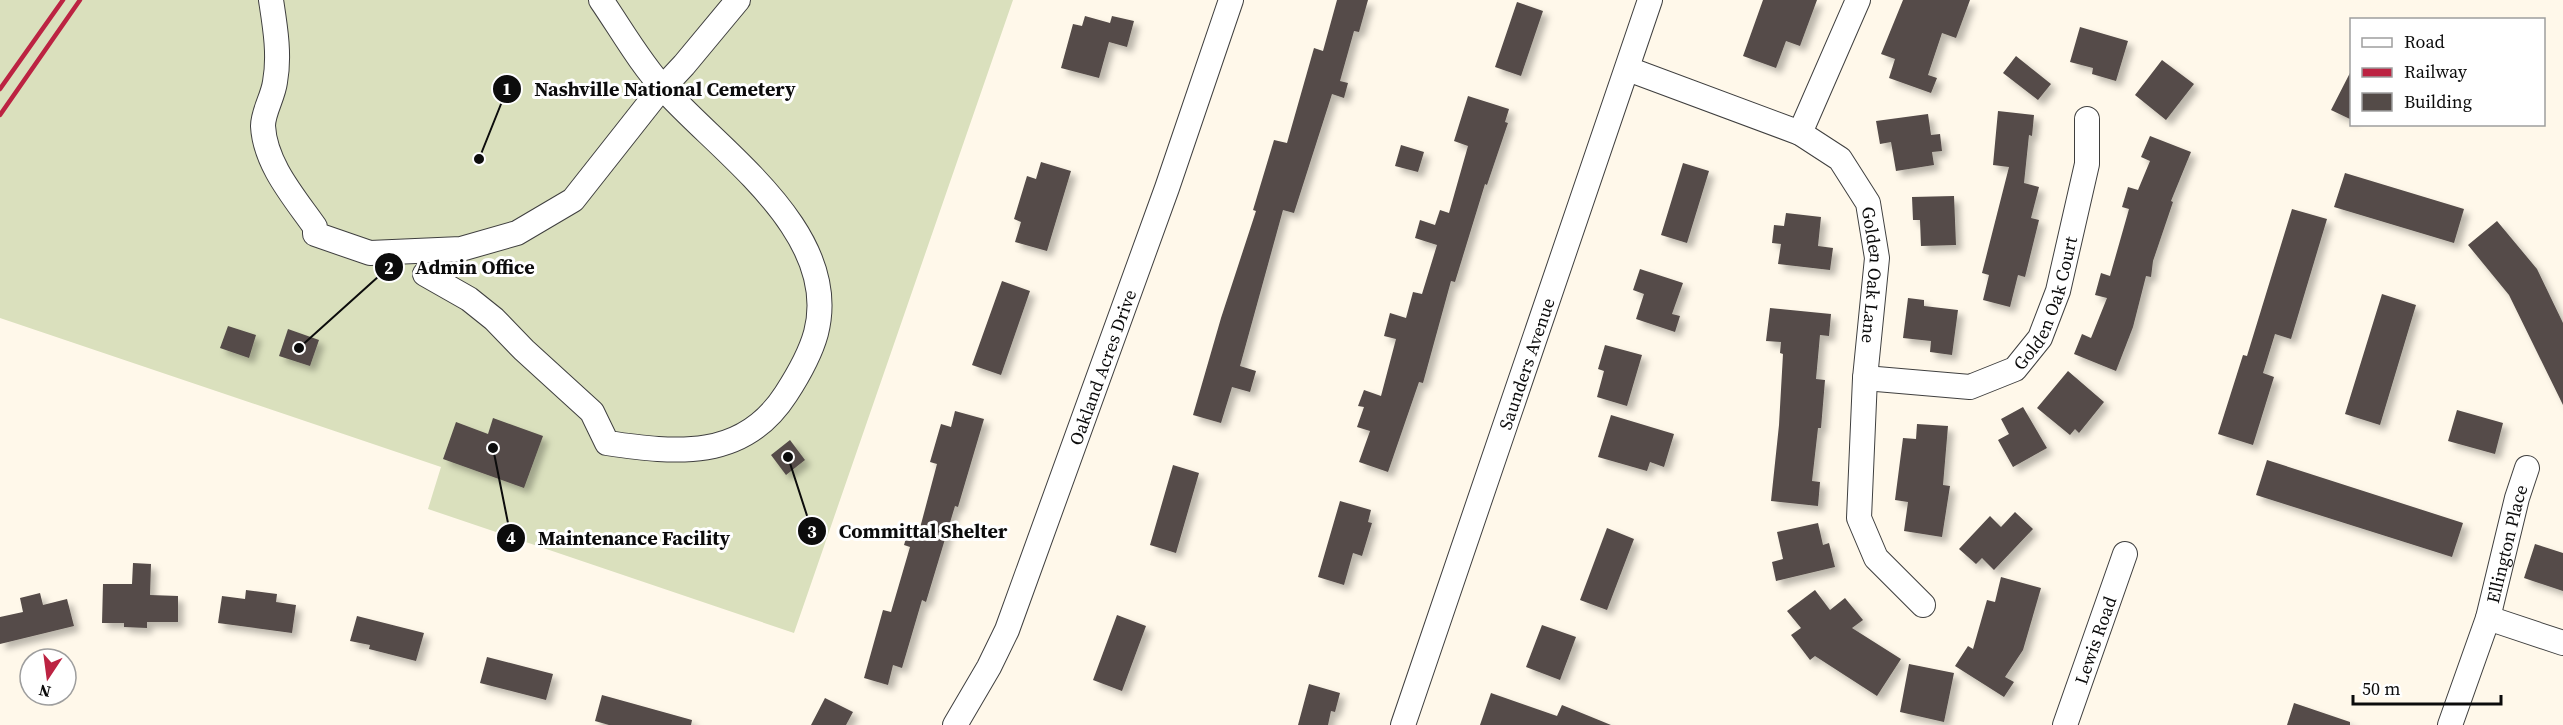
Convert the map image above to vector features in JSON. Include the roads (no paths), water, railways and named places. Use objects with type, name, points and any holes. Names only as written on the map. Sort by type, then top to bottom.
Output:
[{"type":"street","points":[[271,0],[276,33],[275,82],[263,124],[266,141],[281,178],[315,227],[315,234],[370,254],[461,249],[517,233],[556,212],[573,200],[662,88],[738,0]]},
{"type":"street","points":[[425,274],[469,299],[494,319],[524,350],[592,412],[607,443],[651,449],[714,448],[741,438],[778,407],[805,364],[816,331],[819,303],[815,276],[801,238],[772,198],[662,88],[601,0]]},
{"type":"street","name":"Oakland Acres Drive","points":[[955,725],[989,668],[1007,630],[1169,183],[1231,0]]},
{"type":"street","name":"Saunders Avenue","points":[[1403,725],[1650,0]]},
{"type":"street","points":[[1800,134],[1858,0]]},
{"type":"street","name":"Golden Oak Lane","points":[[1628,69],[1800,134],[1840,159],[1868,203],[1876,258],[1865,378],[1859,518],[1876,558],[1923,605]]},
{"type":"street","name":"Golden Oak Court","points":[[1865,378],[1970,387],[2015,369],[2040,338],[2058,291],[2087,164],[2087,119]]},
{"type":"street","name":"Ellington Place","points":[[2450,725],[2488,618],[2517,498],[2527,468]]},
{"type":"street","name":"Lewis Road","points":[[2065,725],[2125,554]]},
{"type":"street","points":[[2488,618],[2563,643]]},
{"type":"railway","points":[[0,89],[63,0]]},
{"type":"railway","points":[[0,115],[80,0]]},
{"type":"place","name":"Nashville National Cemetery","points":[[479,159]]},
{"type":"place","name":"Admin Office","points":[[299,348]]},
{"type":"place","name":"Maintenance Facility","points":[[493,448]]},
{"type":"place","name":"Committal Shelter","points":[[788,457]]}]
